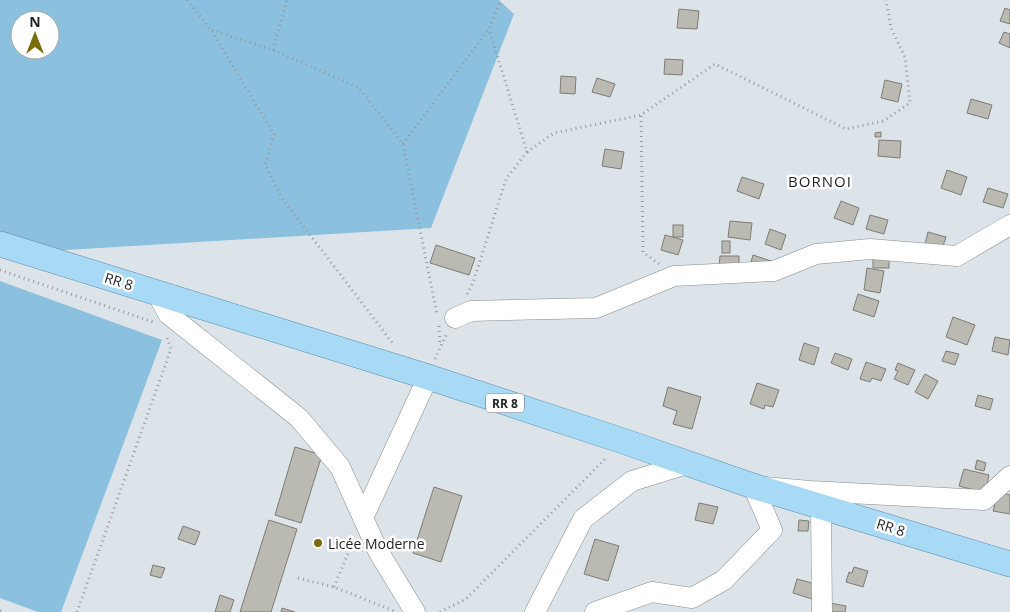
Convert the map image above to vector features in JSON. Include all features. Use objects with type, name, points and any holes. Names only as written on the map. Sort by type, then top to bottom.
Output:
[{"type":"main road","name":"RR 8","points":[[0,244],[428,377],[753,486],[1010,564]]},
{"type":"street","points":[[455,318],[471,311],[596,308],[674,276],[774,271],[816,254],[870,249],[957,256],[1010,225]]},
{"type":"street","points":[[157,293],[168,314],[299,418],[340,467],[378,550],[415,612]]},
{"type":"street","points":[[363,518],[428,377]]},
{"type":"street","points":[[535,612],[582,519],[632,481],[687,464]]},
{"type":"street","points":[[595,612],[652,592],[692,598],[724,580],[772,530],[753,486],[810,491],[984,500],[1010,476]]},
{"type":"street","points":[[821,506],[822,612]]},
{"type":"path","points":[[187,0],[212,30],[274,134],[265,165],[282,198],[395,346]]},
{"type":"path","points":[[272,50],[288,0]]},
{"type":"path","points":[[403,144],[489,29],[501,0]]},
{"type":"path","points":[[428,377],[440,346],[473,283],[506,179],[527,152],[554,134],[641,115],[715,64],[846,130],[883,121],[910,103],[905,57],[891,28],[886,0]]},
{"type":"path","points":[[489,29],[527,152]]},
{"type":"path","points":[[212,30],[272,50],[358,87],[403,144],[437,311],[440,346]]},
{"type":"path","points":[[641,115],[643,252],[674,276]]},
{"type":"path","points":[[0,270],[152,322],[158,326]]},
{"type":"path","points":[[77,612],[171,348],[164,330]]},
{"type":"path","points":[[440,612],[466,598],[623,441]]},
{"type":"path","points":[[334,587],[363,518]]},
{"type":"path","points":[[298,578],[334,587],[396,612]]},
{"type":"shaded area","points":[[0,0],[499,0],[514,14],[431,228],[0,254]]},
{"type":"shaded area","points":[[0,281],[162,340],[61,612],[38,612],[0,598]]},
{"type":"building","points":[[1005,8],[1010,10],[1010,24],[1000,21]]},
{"type":"building","points":[[679,9],[699,11],[697,29],[677,28]]},
{"type":"building","points":[[1004,32],[1010,34],[1010,48],[999,43]]},
{"type":"building","points":[[665,59],[683,60],[682,75],[664,74]]},
{"type":"building","points":[[561,76],[576,77],[575,94],[560,93]]},
{"type":"building","points":[[597,78],[615,84],[610,97],[592,92]]},
{"type":"building","points":[[885,80],[902,84],[898,102],[881,98]]},
{"type":"building","points":[[971,99],[992,105],[988,119],[967,113]]},
{"type":"building","points":[[881,132],[881,137],[875,137],[875,133]]},
{"type":"building","points":[[879,140],[901,141],[900,158],[878,156]]},
{"type":"building","points":[[605,149],[624,152],[621,169],[602,166]]},
{"type":"building","points":[[947,170],[967,177],[961,195],[941,188]]},
{"type":"building","points":[[742,177],[764,184],[759,199],[737,191]]},
{"type":"building","points":[[988,188],[1008,194],[1003,208],[983,202]]},
{"type":"building","points":[[841,201],[859,208],[853,225],[834,218]]},
{"type":"building","points":[[870,215],[888,220],[884,234],[866,229]]},
{"type":"building","points":[[730,221],[752,223],[750,240],[728,237]]},
{"type":"building","points":[[673,225],[683,225],[683,237],[673,237]]},
{"type":"building","points":[[770,229],[786,235],[781,250],[765,244]]},
{"type":"building","points":[[928,232],[946,237],[942,249],[925,244]]},
{"type":"building","points":[[665,235],[683,240],[678,255],[661,250]]},
{"type":"building","points":[[722,241],[730,241],[730,253],[722,253]]},
{"type":"building","points":[[436,245],[475,258],[469,275],[430,263]]},
{"type":"building","points":[[753,255],[771,261],[768,270],[750,265]]},
{"type":"building","points":[[720,256],[739,256],[739,268],[719,267]]},
{"type":"building","points":[[873,257],[889,257],[889,268],[873,268]]},
{"type":"building","points":[[867,268],[884,271],[880,293],[864,290]]},
{"type":"building","points":[[858,294],[879,301],[874,317],[853,310]]},
{"type":"building","points":[[953,317],[975,325],[967,345],[946,337]]},
{"type":"building","points":[[995,337],[1010,340],[1008,355],[992,351]]},
{"type":"building","points":[[804,343],[819,348],[814,365],[799,360]]},
{"type":"building","points":[[946,351],[959,354],[955,365],[942,361]]},
{"type":"building","points":[[835,353],[852,359],[848,370],[831,363]]},
{"type":"building","points":[[866,362],[886,369],[881,381],[872,378],[870,382],[860,379]]},
{"type":"building","points":[[898,363],[915,370],[908,385],[894,379],[898,371],[895,370]]},
{"type":"building","points":[[925,374],[938,381],[928,399],[915,392]]},
{"type":"building","points":[[757,383],[779,390],[773,407],[765,405],[764,409],[750,404]]},
{"type":"building","points":[[668,387],[701,397],[692,429],[673,424],[677,411],[663,406]]},
{"type":"building","points":[[978,395],[993,399],[990,410],[975,406]]},
{"type":"building","points":[[295,447],[322,455],[301,523],[275,515]]},
{"type":"building","points":[[977,460],[986,463],[984,471],[975,469]]},
{"type":"building","points":[[964,469],[989,475],[985,493],[959,486]]},
{"type":"building","points":[[434,487],[462,496],[441,562],[413,553]]},
{"type":"building","points":[[998,492],[1010,495],[1010,514],[993,511]]},
{"type":"building","points":[[699,503],[718,507],[713,524],[695,520]]},
{"type":"building","points":[[269,520],[297,529],[271,612],[240,612]]},
{"type":"building","points":[[799,520],[809,521],[808,531],[798,531]]},
{"type":"building","points":[[183,526],[200,532],[195,545],[178,539]]},
{"type":"building","points":[[595,539],[619,546],[608,581],[584,574]]},
{"type":"building","points":[[153,565],[165,568],[161,578],[150,575]]},
{"type":"building","points":[[854,567],[868,571],[863,587],[846,582],[849,572],[852,573]]},
{"type":"building","points":[[797,579],[816,584],[812,599],[793,593]]},
{"type":"building","points":[[220,595],[234,600],[230,612],[215,612]]},
{"type":"building","points":[[830,603],[846,606],[845,612],[828,612]]},
{"type":"building","points":[[282,608],[295,612],[281,612]]},
{"type":"place","name":"Licée Moderne","points":[[318,543]]},
{"type":"district","name":"BORNOI","points":[[820,181]]}]
